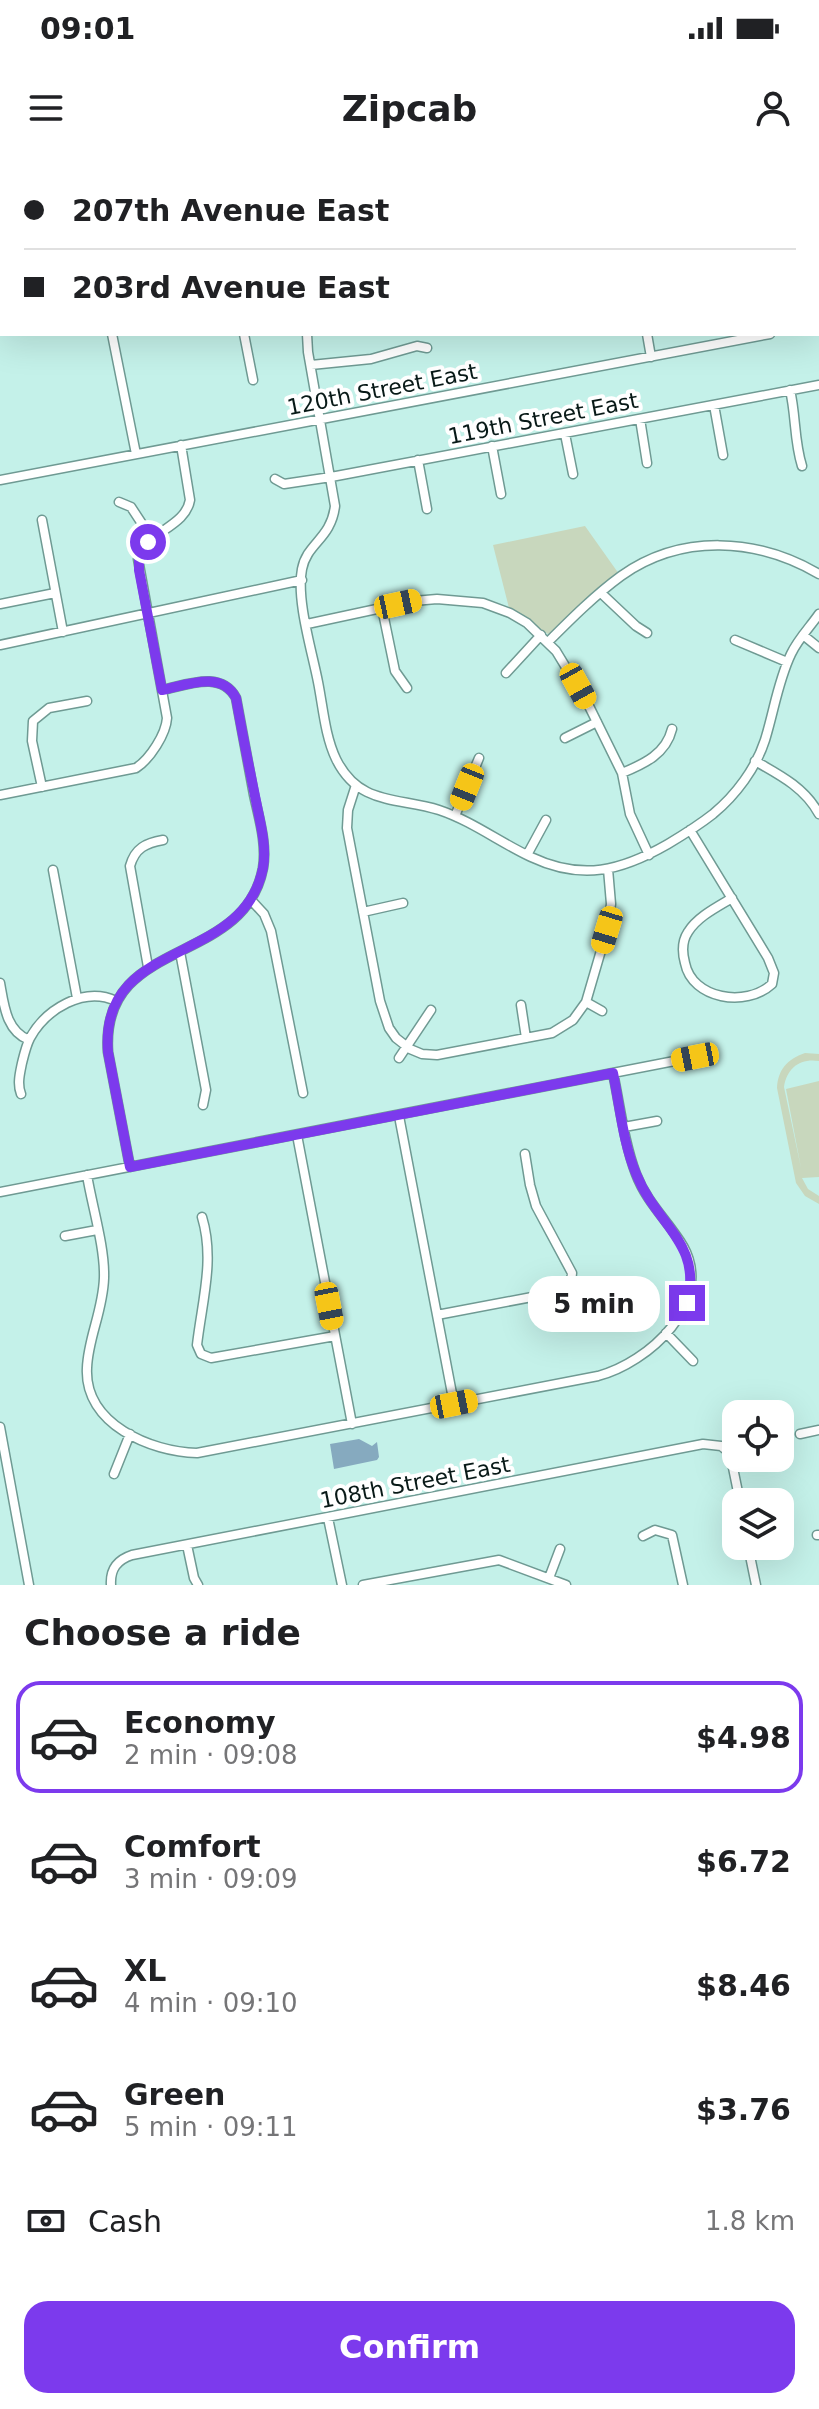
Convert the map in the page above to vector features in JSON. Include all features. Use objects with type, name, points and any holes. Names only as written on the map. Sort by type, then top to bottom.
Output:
[{"type":"street","points":[[112,336],[136,454]]},
{"type":"street","points":[[244,336],[253,380]]},
{"type":"street","points":[[307,336],[335,499],[332,522],[304,564],[301,593],[331,745],[344,772],[356,785],[378,797],[455,816],[550,865],[570,870],[608,869],[635,862],[690,830],[727,801],[755,761],[765,740],[787,662],[819,614]]},
{"type":"street","points":[[647,336],[651,357]]},
{"type":"street","name":"120th Street East","points":[[0,480],[760,336]]},
{"type":"street","points":[[311,365],[371,359],[417,346],[427,348]]},
{"type":"street","name":"119th Street East","points":[[275,479],[284,484],[331,477],[819,385]]},
{"type":"street","points":[[790,390],[797,450],[802,466]]},
{"type":"street","points":[[714,405],[723,455]]},
{"type":"street","points":[[640,419],[647,463]]},
{"type":"street","points":[[565,434],[573,474]]},
{"type":"street","points":[[0,795],[131,769],[142,764],[166,729],[167,718],[138,559],[143,548],[182,517],[190,504],[181,445]]},
{"type":"street","points":[[492,446],[501,494]]},
{"type":"street","points":[[418,460],[427,509]]},
{"type":"street","points":[[119,502],[131,507],[152,539]]},
{"type":"street","points":[[42,520],[63,632]]},
{"type":"street","points":[[506,673],[620,577],[672,551],[707,545],[735,545],[764,550],[819,574]]},
{"type":"street","points":[[0,645],[302,580]]},
{"type":"street","points":[[0,604],[55,593]]},
{"type":"street","points":[[601,593],[647,633]]},
{"type":"street","points":[[307,624],[425,599],[472,601],[510,613],[544,639],[569,670],[622,773],[630,814],[649,855]]},
{"type":"street","points":[[382,608],[395,671],[407,688]]},
{"type":"street","points":[[803,635],[819,648]]},
{"type":"street","points":[[735,640],[787,662]]},
{"type":"street","points":[[130,1167],[108,1052],[109,1021],[116,1001],[130,982],[148,967],[230,923],[251,900],[262,869],[264,849],[236,698],[228,687],[219,682],[208,681],[162,690]]},
{"type":"street","points":[[42,787],[32,741],[33,721],[49,708],[87,701]]},
{"type":"street","points":[[565,738],[597,722]]},
{"type":"street","points":[[622,773],[660,753],[672,729]]},
{"type":"street","points":[[455,816],[479,758]]},
{"type":"street","points":[[755,761],[796,786],[818,809]]},
{"type":"street","points":[[356,785],[348,810],[347,828],[380,1001],[389,1028],[396,1038],[418,1053],[437,1055],[552,1033],[577,1016],[586,1002],[609,921],[608,869]]},
{"type":"street","points":[[527,855],[546,820]]},
{"type":"street","points":[[690,830],[732,898],[771,962],[774,973],[772,984],[766,989],[731,997],[715,995],[695,984],[686,969],[683,946],[690,929],[732,898]]},
{"type":"street","points":[[148,967],[130,866],[132,857],[140,848],[163,840]]},
{"type":"street","points":[[53,870],[77,998]]},
{"type":"street","points":[[251,900],[264,914],[271,931],[303,1093]]},
{"type":"street","points":[[363,912],[403,903]]},
{"type":"street","points":[[180,952],[206,1090],[203,1105]]},
{"type":"street","points":[[0,983],[11,1025],[19,1036],[29,1040]]},
{"type":"street","points":[[21,1094],[18,1090],[19,1079],[29,1040],[46,1017],[77,998],[95,995],[116,1001]]},
{"type":"street","points":[[586,1002],[602,1011]]},
{"type":"street","points":[[521,1005],[526,1038]]},
{"type":"street","points":[[399,1058],[431,1010]]},
{"type":"street","points":[[0,1192],[695,1057]]},
{"type":"street","points":[[87,1175],[104,1279],[100,1315],[88,1359],[88,1382],[98,1408],[112,1423],[167,1450],[197,1453],[352,1424],[609,1373],[634,1360],[666,1333],[682,1313],[691,1281],[689,1263],[683,1246],[650,1202],[639,1181],[613,1073]]},
{"type":"street","points":[[399,1116],[454,1404]]},
{"type":"street","points":[[624,1127],[657,1121]]},
{"type":"street","points":[[297,1135],[352,1424]]},
{"type":"street","points":[[437,1315],[553,1293],[570,1283],[572,1273],[536,1206],[525,1154]]},
{"type":"street","points":[[202,1217],[208,1260],[197,1345],[199,1353],[211,1358],[335,1336]]},
{"type":"street","points":[[65,1236],[97,1230]]},
{"type":"street","points":[[666,1333],[693,1361]]},
{"type":"street","points":[[0,1427],[29,1585]]},
{"type":"street","points":[[800,1434],[819,1430]]},
{"type":"street","points":[[114,1474],[130,1434]]},
{"type":"street","name":"108th Street East","points":[[111,1585],[111,1573],[115,1566],[132,1555],[703,1444],[725,1449],[733,1460],[738,1488]]},
{"type":"street","points":[[328,1518],[342,1585]]},
{"type":"street","points":[[643,1536],[655,1530],[672,1535],[683,1585]]},
{"type":"street","points":[[187,1545],[198,1585]]},
{"type":"street","points":[[549,1578],[560,1549]]},
{"type":"street","points":[[363,1585],[499,1560],[566,1585]]},
{"type":"street","points":[[751,1560],[756,1585]]},
{"type":"green space","points":[[585,526],[619,574],[548,634],[509,608],[493,545]]},
{"type":"green space","points":[[805,1053],[819,1054],[819,1061],[800,1063],[788,1074],[784,1087],[801,1168],[786,1089],[819,1081],[819,1177],[802,1178],[808,1189],[819,1196],[819,1204],[805,1196],[796,1183],[777,1088],[785,1066]]},
{"type":"water","points":[[359,1439],[372,1446],[377,1442],[377,1460],[334,1469],[330,1444]]},
{"type":"route","points":[[148,542],[139,555],[139,570],[162,690],[208,681],[219,682],[232,691],[236,698],[254,791],[264,857],[258,885],[236,918],[215,933],[148,967],[116,1001],[109,1021],[108,1052],[130,1167],[613,1073],[636,1174],[650,1202],[683,1246],[689,1263],[691,1281],[687,1303]]}]
